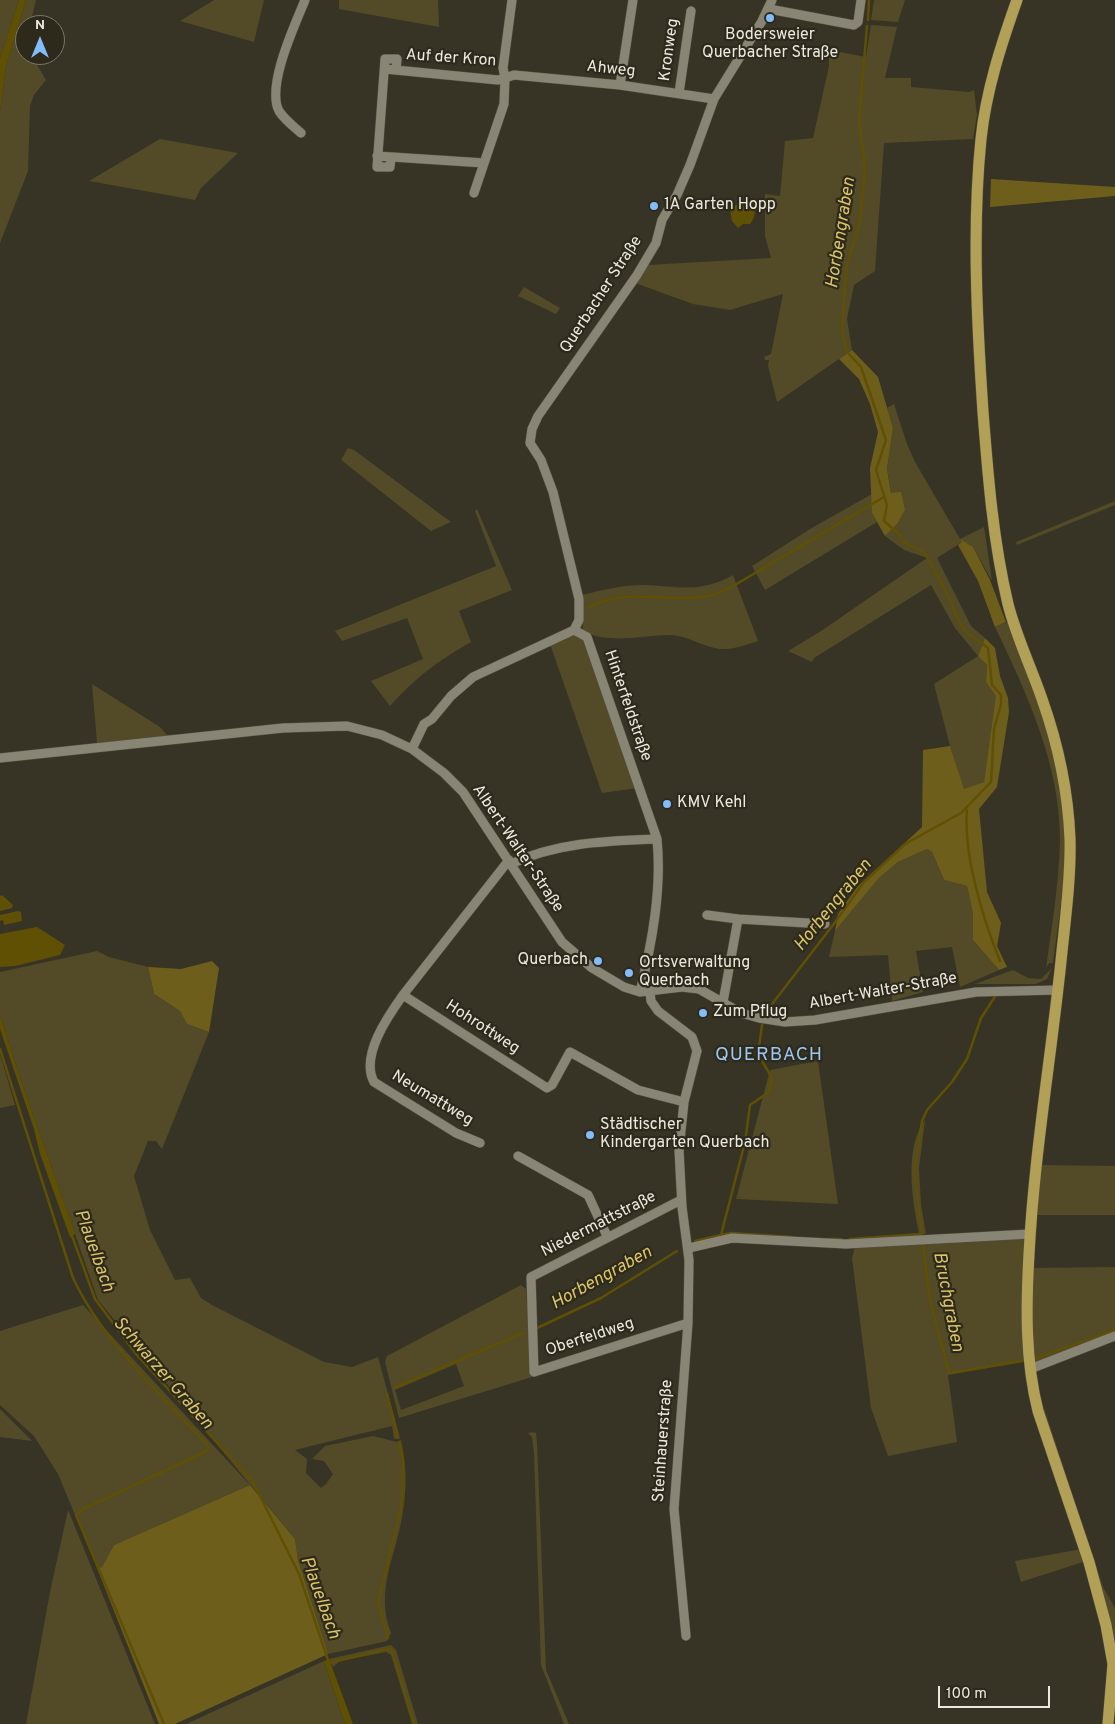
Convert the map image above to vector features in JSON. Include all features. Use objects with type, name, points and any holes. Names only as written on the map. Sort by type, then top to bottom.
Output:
[{"type":"main road","points":[[1017,0],[993,74],[981,138],[978,196],[979,356],[990,496],[997,551],[1009,608],[1054,736],[1062,765],[1070,840],[1069,877],[1058,990],[1038,1143],[1030,1234],[1026,1325],[1030,1369],[1038,1411],[1089,1562],[1106,1625],[1113,1664],[1108,1724]]},
{"type":"street","points":[[301,133],[279,111],[275,91],[284,55],[304,0]]},
{"type":"street","points":[[505,78],[503,68],[512,0]]},
{"type":"street","points":[[620,85],[633,0]]},
{"type":"street","name":"Querbacher Straße","points":[[574,630],[579,620],[579,600],[553,492],[541,460],[530,443],[532,430],[538,416],[637,275],[656,243],[662,220],[677,195],[690,165],[714,99],[772,0]]},
{"type":"street","points":[[768,9],[854,25],[858,22],[861,0]]},
{"type":"street","name":"Kronweg","points":[[679,93],[691,11]]},
{"type":"street","name":"Auf der Kron","points":[[474,193],[504,104],[505,78],[498,80],[385,69],[377,156],[484,163]]},
{"type":"street","name":"Ahweg","points":[[505,78],[514,75],[620,85],[714,99]]},
{"type":"street","points":[[412,749],[424,724],[432,719],[451,696],[473,677],[532,647],[566,635],[574,630]]},
{"type":"street","name":"Hinterfeldstraße","points":[[574,630],[587,637],[657,839],[659,857],[655,916],[645,992]]},
{"type":"street","name":"Albert-Walter-Straße","points":[[0,758],[283,728],[327,725],[364,729],[412,749],[444,773],[462,792],[510,862],[556,935],[566,947],[598,972],[624,987],[645,992],[690,988],[699,990],[758,1018],[785,1022],[815,1020],[970,992],[1058,990]]},
{"type":"street","points":[[403,995],[510,862],[552,848],[583,843],[657,839]]},
{"type":"street","points":[[707,915],[738,919],[825,924]]},
{"type":"street","points":[[723,1002],[738,919]]},
{"type":"street","name":"Steinhauerstraße","points":[[645,992],[658,1010],[692,1037],[697,1051],[684,1102],[679,1150],[681,1200],[689,1248],[688,1323],[674,1510],[686,1636]]},
{"type":"street","name":"Hohrottweg","points":[[403,995],[547,1088],[552,1085],[570,1052],[638,1090],[684,1102]]},
{"type":"street","name":"Neumattweg","points":[[403,995],[383,1023],[370,1064],[370,1074],[374,1082],[448,1128],[480,1142]]},
{"type":"street","points":[[518,1156],[588,1195],[607,1236]]},
{"type":"street","name":"Niedermattstraße","points":[[531,1277],[607,1236],[681,1200]]},
{"type":"street","points":[[689,1248],[732,1238],[846,1244],[1030,1234]]},
{"type":"street","name":"Oberfeldweg","points":[[531,1277],[534,1372],[688,1323]]},
{"type":"street","points":[[1030,1369],[1115,1336]]},
{"type":"shaded area","points":[[0,0],[19,0],[0,58]]},
{"type":"shaded area","points":[[19,0],[26,0],[21,15],[15,15],[15,36],[6,66],[0,111],[0,58]]},
{"type":"shaded area","points":[[26,0],[36,0],[32,15],[21,15]]},
{"type":"shaded area","points":[[214,0],[264,0],[254,42],[180,21]]},
{"type":"shaded area","points":[[339,0],[438,0],[439,27],[339,9]]},
{"type":"shaded area","points":[[874,0],[905,0],[898,22],[871,20]]},
{"type":"shaded area","points":[[871,25],[897,27],[885,78],[911,78],[911,87],[969,92],[974,90],[977,115],[973,139],[884,143],[875,271],[854,285],[847,319],[852,350],[777,402],[768,366],[769,360],[765,360],[764,357],[771,354],[783,294],[730,310],[693,304],[635,283],[647,265],[771,258],[765,236],[765,194],[780,196],[785,141],[813,138],[829,66],[829,50],[866,57]]},
{"type":"shaded area","points":[[15,36],[15,65],[37,65],[46,80],[34,95],[30,106],[28,171],[0,243],[0,111],[6,66]]},
{"type":"shaded area","points":[[160,139],[238,153],[201,188],[195,200],[89,181]]},
{"type":"shaded area","points":[[991,179],[1115,187],[1115,196],[990,207]]},
{"type":"shaded area","points":[[752,203],[755,211],[752,221],[750,224],[743,224],[738,228],[732,221],[730,210],[737,204]]},
{"type":"shaded area","points":[[524,287],[560,308],[556,314],[518,296]]},
{"type":"shaded area","points":[[852,350],[878,377],[893,428],[887,469],[891,493],[901,492],[905,510],[897,524],[885,536],[872,513],[870,468],[878,432],[870,404],[859,379],[839,359]]},
{"type":"shaded area","points":[[894,404],[915,462],[960,539],[984,527],[992,581],[973,547],[962,542],[937,558],[971,626],[985,638],[978,656],[955,628],[931,585],[814,658],[812,662],[788,651],[821,631],[927,558],[904,550],[885,536],[897,524],[887,469],[893,428],[887,408]]},
{"type":"shaded area","points":[[348,448],[354,450],[451,522],[431,531],[341,460]]},
{"type":"shaded area","points":[[872,494],[872,513],[877,522],[765,590],[752,566],[810,529]]},
{"type":"shaded area","points":[[1115,501],[1115,505],[1017,545],[1016,542]]},
{"type":"shaded area","points":[[477,509],[512,590],[459,611],[471,642],[428,670],[390,706],[371,681],[423,659],[407,618],[342,641],[335,631],[496,566],[475,511]]},
{"type":"shaded area","points":[[960,539],[973,547],[990,580],[1006,622],[995,627],[978,581],[958,545],[962,542]]},
{"type":"shaded area","points":[[733,575],[758,641],[734,648],[720,649],[671,635],[604,638],[583,631],[582,595],[635,585],[699,587],[710,585]]},
{"type":"shaded area","points":[[1010,621],[1040,703],[1061,787],[1065,845],[1064,875],[1053,963],[1049,963],[1046,968],[1058,872],[1059,812],[1048,757],[1040,730],[1019,678],[995,627]]},
{"type":"shaded area","points":[[570,636],[579,636],[586,642],[637,788],[602,793],[550,644]]},
{"type":"shaded area","points":[[985,638],[995,648],[1000,676],[1008,698],[1009,712],[997,787],[979,809],[987,892],[1001,923],[997,946],[1007,967],[999,970],[973,940],[973,914],[967,886],[944,880],[932,852],[927,849],[898,862],[879,878],[835,931],[838,914],[858,886],[922,827],[923,750],[950,746],[964,789],[984,782],[996,696],[986,682],[987,665],[978,656]]},
{"type":"shaded area","points":[[978,656],[987,665],[986,682],[997,696],[984,782],[964,790],[934,684]]},
{"type":"shaded area","points":[[92,684],[160,727],[168,736],[97,743]]},
{"type":"shaded area","points":[[927,849],[932,852],[944,880],[967,886],[973,914],[973,940],[999,970],[960,987],[952,947],[916,951],[923,992],[892,1001],[888,955],[829,957],[835,931],[879,878],[898,862]]},
{"type":"shaded area","points":[[2,895],[13,905],[12,908],[0,911],[0,896]]},
{"type":"shaded area","points":[[21,912],[22,921],[4,925],[3,920],[0,921],[0,915]]},
{"type":"shaded area","points":[[37,927],[65,945],[60,955],[15,966],[0,967],[0,934]]},
{"type":"shaded area","points":[[97,951],[109,957],[148,967],[154,994],[180,1011],[187,1024],[209,1032],[162,1149],[156,1141],[148,1141],[134,1176],[150,1230],[175,1280],[190,1278],[201,1298],[212,1305],[324,1362],[352,1367],[378,1357],[400,1438],[394,1439],[392,1426],[295,1450],[307,1459],[306,1473],[321,1488],[333,1474],[324,1461],[312,1459],[325,1446],[373,1436],[397,1442],[401,1440],[405,1469],[405,1497],[386,1588],[385,1603],[391,1633],[387,1641],[328,1654],[298,1560],[295,1539],[98,1300],[0,1015],[0,972]]},
{"type":"shaded area","points":[[212,961],[219,968],[209,1032],[187,1024],[180,1011],[154,994],[148,967],[181,969]]},
{"type":"shaded area","points":[[1052,968],[1047,979],[1036,984],[975,984],[1013,970],[1028,978],[1041,979]]},
{"type":"shaded area","points":[[0,1015],[75,1234],[70,1237],[40,1154],[34,1129],[0,1029]]},
{"type":"shaded area","points":[[0,1054],[15,1105],[0,1108]]},
{"type":"shaded area","points":[[818,1061],[838,1204],[736,1199],[770,1070]]},
{"type":"shaded area","points":[[925,1120],[919,1168],[921,1204],[926,1234],[919,1233],[912,1190],[914,1145],[918,1132]]},
{"type":"shaded area","points":[[1041,1165],[1115,1166],[1115,1215],[1036,1215]]},
{"type":"shaded area","points":[[1022,1238],[1025,1241],[1024,1362],[948,1375],[957,1442],[888,1456],[871,1408],[852,1258],[855,1247]]},
{"type":"shaded area","points":[[1115,1267],[1115,1333],[1044,1361],[1036,1361],[1032,1356],[1032,1268]]},
{"type":"shaded area","points":[[521,1285],[526,1289],[532,1377],[399,1418],[385,1362],[387,1356]],"holes":[[[456,1364],[464,1386],[401,1410],[395,1390]]]},
{"type":"shaded area","points":[[83,1305],[250,1485],[114,1545],[102,1567],[97,1568],[58,1474],[34,1436],[0,1405],[0,1331]]},
{"type":"shaded area","points":[[1038,1390],[1103,1587],[1115,1608],[1115,1644],[1043,1419]]},
{"type":"shaded area","points":[[0,1409],[32,1441],[0,1437]]},
{"type":"shaded area","points":[[528,1433],[536,1433],[537,1443],[546,1670],[569,1724],[564,1724],[541,1665],[534,1453],[532,1437]]},
{"type":"shaded area","points":[[250,1485],[295,1539],[298,1560],[328,1654],[175,1724],[159,1724],[97,1568],[102,1567],[114,1545]]},
{"type":"shaded area","points":[[68,1510],[155,1724],[26,1724],[50,1592]]},
{"type":"shaded area","points":[[1082,1549],[1086,1561],[1021,1582],[1015,1561]]},
{"type":"shaded area","points":[[391,1645],[396,1650],[418,1724],[412,1724],[391,1655],[386,1652],[340,1661],[333,1667],[329,1659]]},
{"type":"shaded area","points":[[329,1659],[353,1724],[345,1724],[324,1661]]},
{"type":"shaded area","points":[[324,1661],[345,1724],[186,1724]]},
{"type":"waterway","name":"Horbengraben","points":[[868,20],[869,0]]},
{"type":"waterway","name":"Horbengraben","points":[[769,1008],[864,882],[905,844],[961,813],[991,782],[994,729],[1001,704],[1001,695],[992,685],[988,648],[967,633],[959,622],[949,597],[925,553],[903,542],[900,535],[884,521],[887,505],[876,470],[886,440],[861,367],[847,352],[842,331],[846,269],[860,221],[865,168],[859,121],[867,26]]},
{"type":"waterway","points":[[587,608],[602,601],[617,598],[690,598],[709,596],[720,592],[884,497]]},
{"type":"waterway","points":[[967,810],[968,846],[971,866],[987,926],[1000,961]]},
{"type":"waterway","points":[[850,1239],[922,1234],[914,1172],[922,1121],[927,1110],[952,1082],[967,1059],[981,1018],[996,995]]},
{"type":"waterway","name":"Horbengraben","points":[[695,1241],[721,1235],[745,1142],[750,1105],[769,1092],[772,1078],[758,1054],[762,1025]]},
{"type":"waterway","name":"Schwarzer Graben","points":[[0,1049],[73,1278],[85,1301],[100,1324],[134,1367],[209,1447],[207,1451],[83,1509],[76,1515],[164,1724]]},
{"type":"waterway","name":"Plauelbach","points":[[71,1233],[95,1299],[136,1354],[253,1482],[299,1574],[328,1660]]},
{"type":"waterway","points":[[721,1235],[731,1233],[792,1237]]},
{"type":"waterway","points":[[827,1239],[841,1239]]},
{"type":"waterway","name":"Bruchgraben","points":[[923,1246],[930,1300],[949,1373],[1026,1360]]},
{"type":"waterway","name":"Horbengraben","points":[[537,1328],[601,1298],[677,1251]]},
{"type":"waterway","name":"Bruchgraben","points":[[1034,1359],[1115,1330]]},
{"type":"waterway","name":"Horbengraben","points":[[396,1387],[523,1333]]},
{"type":"waterway","name":"Horbengraben","points":[[387,1394],[398,1438]]},
{"type":"waterway","name":"Horbengraben","points":[[388,1638],[378,1602],[401,1508],[403,1461],[399,1442]]},
{"type":"waterway","name":"Horbengraben","points":[[329,1663],[391,1648],[414,1724]]},
{"type":"place","name":"Bodersweier Querbacher Straße","points":[[770,18]]},
{"type":"place","name":"1A Garten Hopp","points":[[654,206]]},
{"type":"place","name":"KMV Kehl","points":[[667,804]]},
{"type":"place","name":"Querbach","points":[[598,961]]},
{"type":"place","name":"Ortsverwaltung Querbach","points":[[629,973]]},
{"type":"place","name":"Zum Pflug","points":[[703,1013]]},
{"type":"place","name":"Städtischer Kindergarten Querbach","points":[[590,1135]]},
{"type":"district","name":"QUERBACH","points":[[769,1056]]}]
